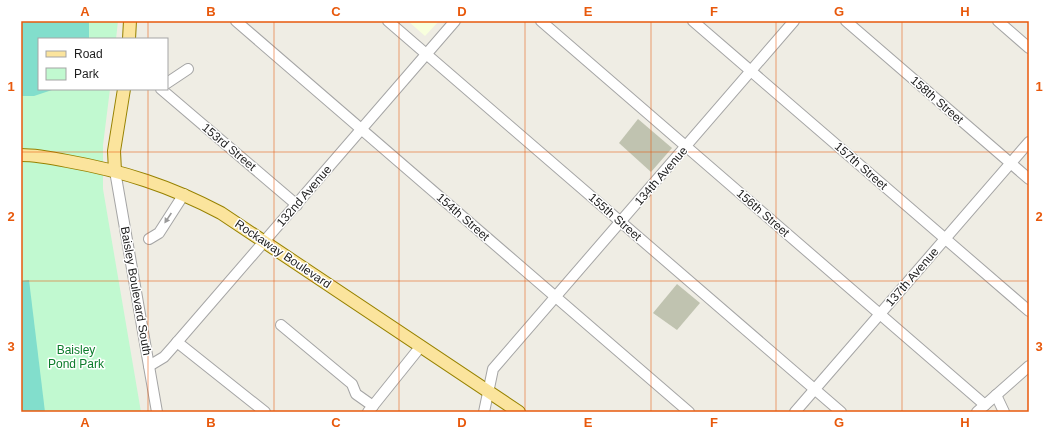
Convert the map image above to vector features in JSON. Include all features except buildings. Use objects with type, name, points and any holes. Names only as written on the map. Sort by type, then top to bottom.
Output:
[{"type":"main road","points":[[129,38],[130,21]]},
{"type":"main road","points":[[115,171],[114,151],[124,90]]},
{"type":"main road","name":"Rockaway Boulevard","points":[[22,154],[115,171],[184,194],[221,213],[421,346],[513,410]]},
{"type":"street","name":"154th Street","points":[[236,21],[689,412]]},
{"type":"street","name":"155th Street","points":[[388,21],[841,412]]},
{"type":"street","name":"132nd Avenue","points":[[149,366],[164,356],[177,342],[456,21]]},
{"type":"street","name":"156th Street","points":[[541,21],[880,314],[981,409]]},
{"type":"street","name":"157th Street","points":[[693,21],[1029,311]]},
{"type":"street","name":"134th Avenue","points":[[484,412],[493,369],[794,21]]},
{"type":"street","name":"158th Street","points":[[846,21],[1029,179]]},
{"type":"street","points":[[998,21],[1029,48]]},
{"type":"street","points":[[168,82],[188,69]]},
{"type":"street","name":"153rd Street","points":[[162,90],[296,205]]},
{"type":"street","name":"137th Avenue","points":[[795,412],[1029,142]]},
{"type":"street","name":"Baisley Boulevard South","points":[[115,171],[157,412]]},
{"type":"street","points":[[149,239],[159,233],[184,194]]},
{"type":"street","points":[[281,325],[352,384],[356,394],[371,409],[421,346]]},
{"type":"street","points":[[177,342],[265,412]]},
{"type":"street","points":[[981,409],[1029,366]]},
{"type":"street","points":[[996,395],[1004,412]]},
{"type":"shaded area","points":[[21,21],[89,21],[89,38],[38,38],[38,90],[52,90],[34,96],[21,96]]},
{"type":"shaded area","points":[[408,21],[439,21],[425,36]]},
{"type":"shaded area","points":[[638,119],[672,148],[651,172],[619,143]]},
{"type":"shaded area","points":[[29,280],[45,412],[21,412],[21,281]]},
{"type":"shaded area","points":[[677,284],[700,303],[677,330],[653,313]]},
{"type":"green space","name":"Baisley Pond Park","points":[[21,21],[118,21],[116,38],[38,38],[38,90],[110,90],[103,145],[103,189],[141,412],[21,412]]}]
